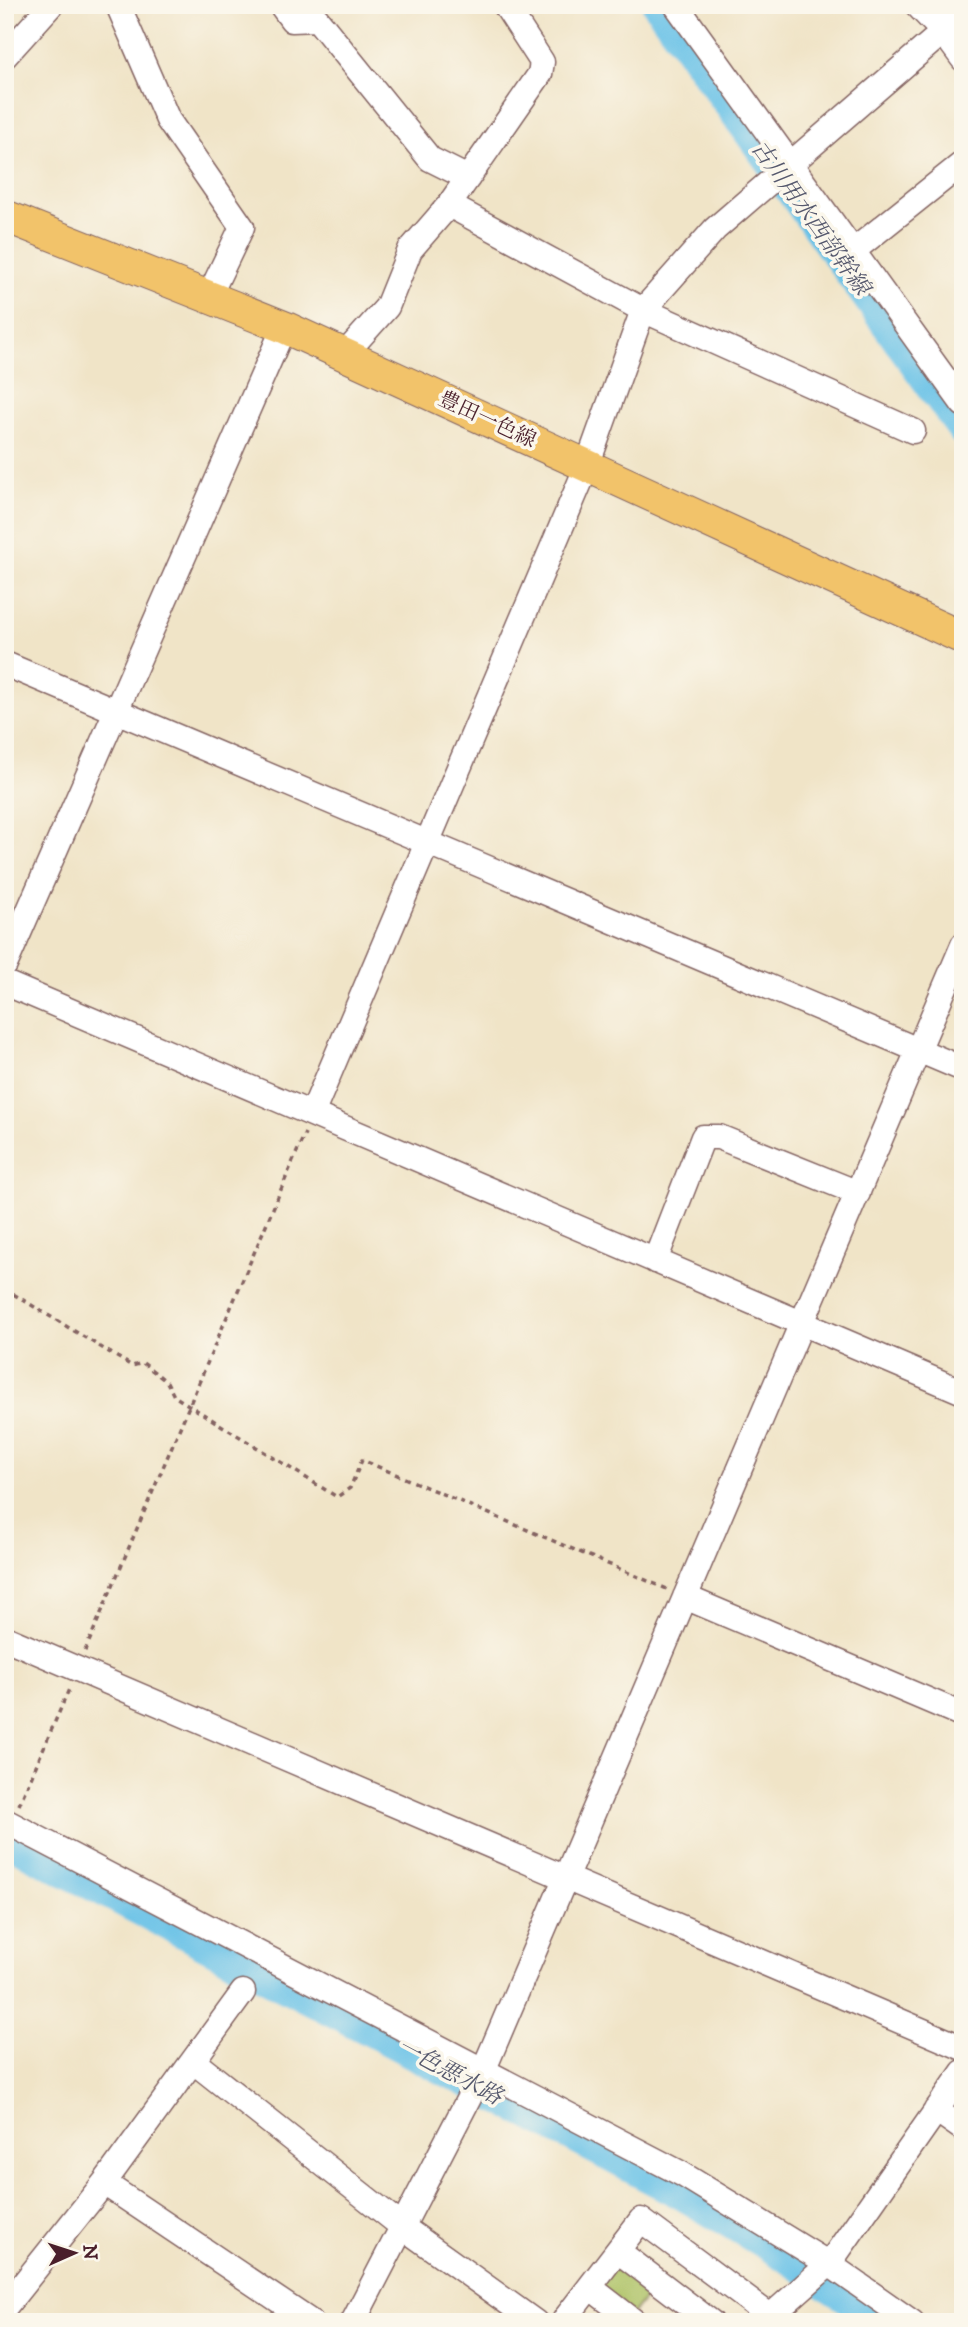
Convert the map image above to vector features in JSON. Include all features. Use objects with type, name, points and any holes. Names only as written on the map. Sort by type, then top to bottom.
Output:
[{"type":"main road","name":"豊田一色線","points":[[5,216],[285,327],[963,638]]},
{"type":"street","points":[[5,56],[51,5]]},
{"type":"street","points":[[118,5],[168,120],[242,227],[209,296]]},
{"type":"street","points":[[281,5],[292,20],[323,12],[430,159],[468,178]]},
{"type":"street","points":[[344,355],[387,307],[411,250],[449,205],[540,74],[542,62],[505,5]]},
{"type":"street","points":[[676,5],[963,404]]},
{"type":"street","points":[[917,5],[943,32],[963,59]]},
{"type":"street","points":[[312,1114],[587,466],[643,310],[715,229],[943,32],[963,7]]},
{"type":"street","points":[[853,251],[963,163]]},
{"type":"street","points":[[449,205],[643,310],[913,431]]},
{"type":"street","points":[[5,965],[285,327]]},
{"type":"street","points":[[5,664],[963,1069]]},
{"type":"street","points":[[353,2322],[484,2069],[963,945]]},
{"type":"street","points":[[5,983],[963,1392]]},
{"type":"street","points":[[654,1261],[703,1137],[719,1136],[858,1193]]},
{"type":"street","points":[[685,1597],[963,1715]]},
{"type":"street","points":[[5,1638],[76,1671],[565,1876],[963,2048]]},
{"type":"street","points":[[8,1822],[682,2174],[829,2264],[912,2322]]},
{"type":"street","points":[[5,2307],[104,2183],[243,1992]]},
{"type":"street","points":[[194,2062],[404,2228],[536,2322]]},
{"type":"street","points":[[568,2322],[565,2319],[641,2220],[767,2319],[829,2264],[963,2072]]},
{"type":"street","points":[[936,2110],[963,2129]]},
{"type":"street","points":[[104,2183],[311,2322]]},
{"type":"street","points":[[618,2251],[711,2322]]},
{"type":"street","points":[[591,2288],[635,2322]]},
{"type":"path","points":[[8,1822],[191,1404],[312,1114]]},
{"type":"path","points":[[5,1289],[132,1366],[143,1363],[167,1382],[174,1396],[191,1404],[337,1497],[351,1488],[362,1460],[371,1462],[685,1597]]},
{"type":"green space","points":[[618,2255],[656,2285],[631,2316],[596,2288]]},
{"type":"waterway","name":"古川用水西部幹線","points":[[658,5],[963,430]]},
{"type":"waterway","name":"一色悪水路","points":[[5,1839],[682,2194],[786,2256],[884,2322]]}]
